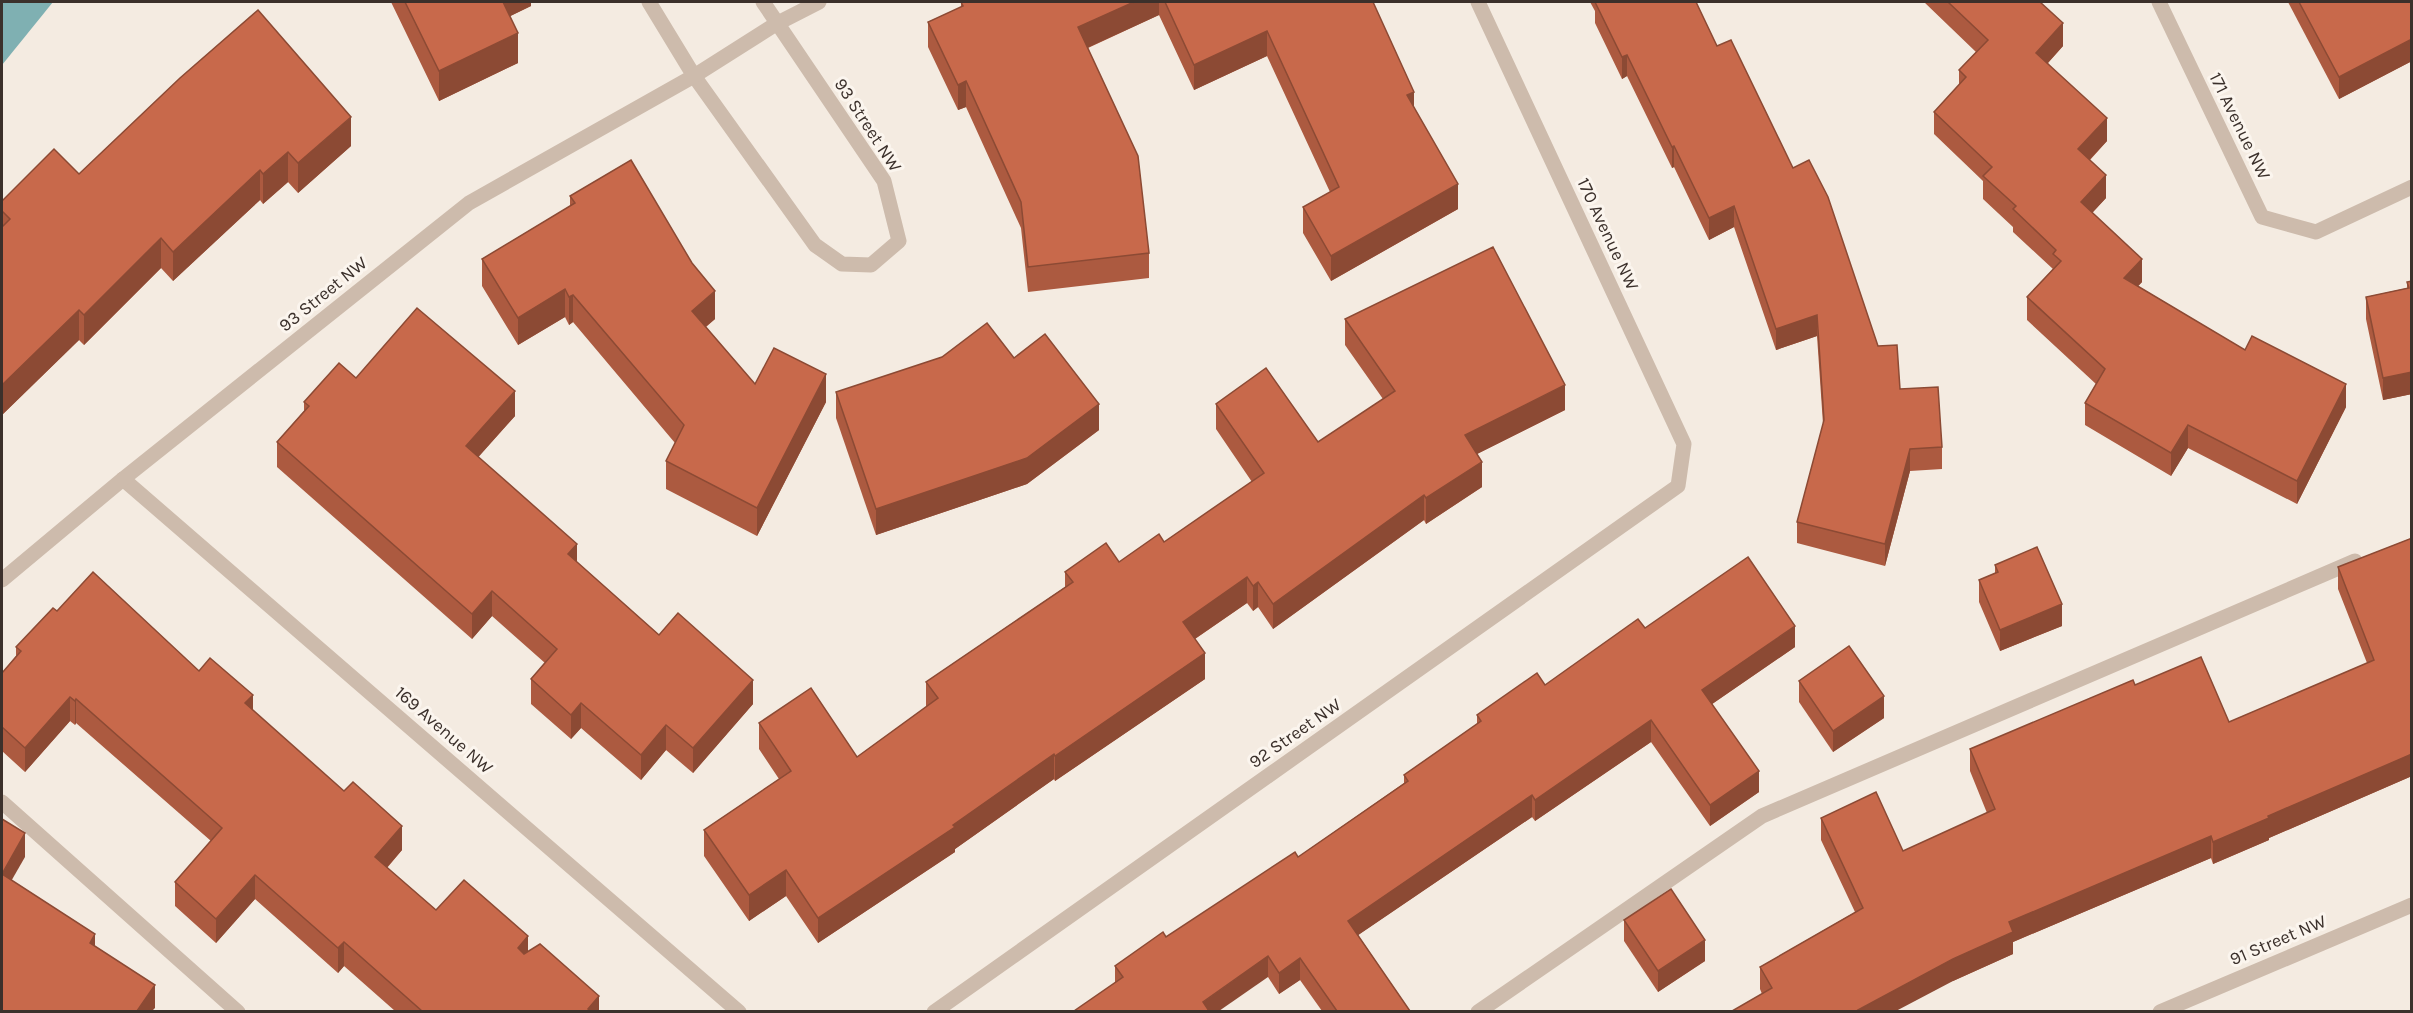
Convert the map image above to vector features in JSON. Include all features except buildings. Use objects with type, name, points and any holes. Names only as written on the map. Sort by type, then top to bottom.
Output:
[{"type":"street","name":"93 Street NW","points":[[649,2],[694,76],[815,246],[842,264],[871,265],[899,241],[884,181],[763,2]]},
{"type":"street","name":"93 Street NW","points":[[2,580],[123,479],[469,203],[694,76],[776,24],[819,2]]},
{"type":"street","name":"170 Avenue NW","points":[[1478,2],[1684,444],[1678,486]]},
{"type":"street","name":"171 Avenue NW","points":[[2159,2],[2262,217],[2316,232],[2412,187]]},
{"type":"street","name":"169 Avenue NW","points":[[123,479],[739,1011]]},
{"type":"street","name":"92 Street NW","points":[[934,1011],[1678,486]]},
{"type":"street","points":[[1478,1011],[1762,816],[2372,555]]},
{"type":"street","points":[[2,802],[238,1011]]},
{"type":"street","name":"91 Street NW","points":[[2160,1011],[2412,905]]},
{"type":"water","points":[[2,2],[53,2],[2,65]]}]
